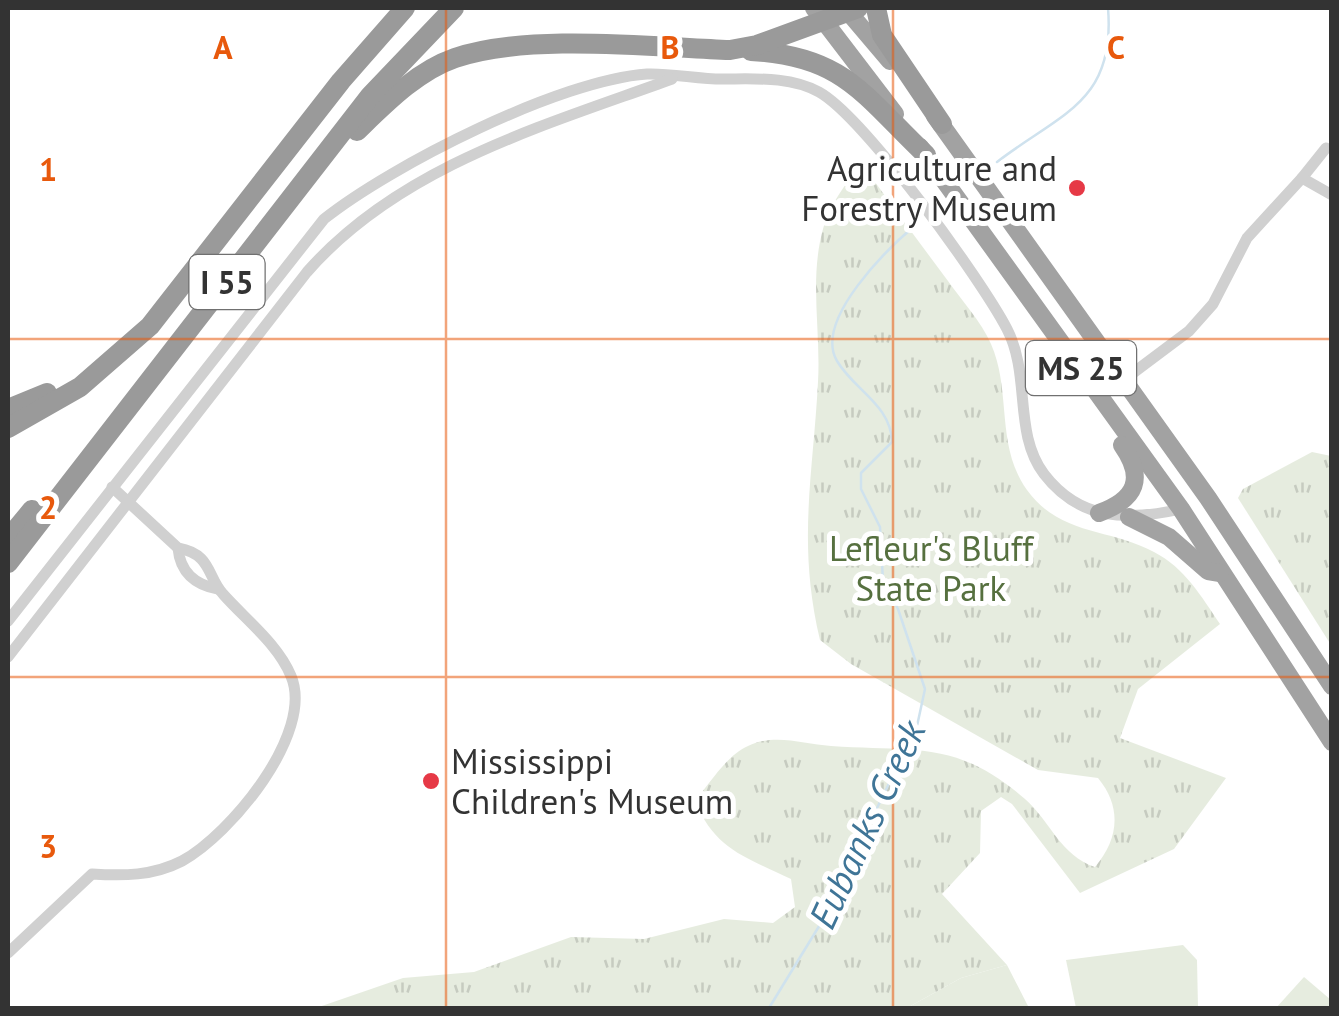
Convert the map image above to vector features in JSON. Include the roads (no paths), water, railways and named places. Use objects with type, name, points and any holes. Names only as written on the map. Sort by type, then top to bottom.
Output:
[{"type":"highway","points":[[342,81],[394,8]]},
{"type":"highway","name":"I 55","points":[[8,428],[80,388],[126,351],[171,303],[342,81],[405,8]]},
{"type":"highway","points":[[8,539],[351,102],[413,36],[451,8]]},
{"type":"highway","name":"I 55","points":[[8,563],[370,96],[451,8]]},
{"type":"highway","points":[[876,8],[882,34],[942,124]]},
{"type":"highway","points":[[730,50],[757,45],[818,14],[850,9]]},
{"type":"highway","name":"MS 25","points":[[850,9],[942,124],[1124,379],[1332,686]]},
{"type":"highway","name":"MS 25","points":[[818,14],[926,155],[1181,509],[1332,742]]},
{"type":"highway","points":[[305,180],[398,93],[452,59],[492,48],[545,44],[791,53],[822,62],[856,86],[926,155]]},
{"type":"highway","points":[[8,409],[50,392],[90,366],[137,323],[204,240],[252,196]]},
{"type":"highway","points":[[1099,513],[1126,501],[1137,484],[1131,458],[1104,420],[1104,400],[1124,379]]},
{"type":"highway","points":[[1181,509],[1208,498]]},
{"type":"highway","points":[[1128,517],[1186,548],[1208,571],[1222,574]]},
{"type":"street","points":[[8,622],[324,219],[358,192],[437,150],[582,88],[650,74],[784,80],[818,91],[838,105],[906,185],[1008,331],[1024,387],[1025,426],[1042,472],[1060,492],[1099,513],[1128,517],[1181,509]]},
{"type":"street","points":[[8,656],[294,289],[363,216],[447,169],[621,94],[674,78]]},
{"type":"street","points":[[1124,379],[1188,330],[1213,304],[1247,238],[1326,148]]},
{"type":"street","points":[[437,150],[447,169]]},
{"type":"street","points":[[1302,178],[1332,195]]},
{"type":"street","points":[[277,276],[294,289]]},
{"type":"street","points":[[8,953],[92,874],[134,876],[179,862],[212,842],[242,811],[292,728],[297,703],[291,675],[266,640],[218,589],[214,574],[190,550],[178,548],[112,487]]},
{"type":"waterway","name":"Eubanks Creek","points":[[997,162],[1079,103],[1093,86],[1108,40],[1108,8]]},
{"type":"waterway","name":"Eubanks Creek","points":[[769,1008],[821,923],[917,726],[925,689],[898,609],[883,581],[880,527],[861,489],[861,473],[892,442],[890,429],[879,408],[844,372],[832,344],[835,326],[858,286],[918,223]]},
{"type":"place","name":"Agriculture and Forestry Museum","points":[[1077,188]]},
{"type":"place","name":"Mississippi Children's Museum","points":[[431,781]]},
{"type":"park label","name":"Lefleur's Bluff State Park","points":[[931,568]]}]
